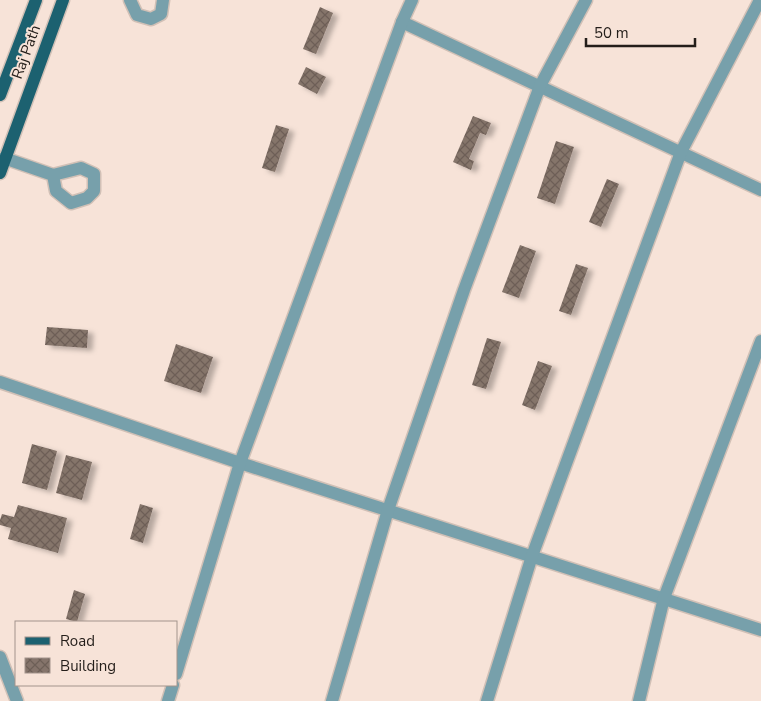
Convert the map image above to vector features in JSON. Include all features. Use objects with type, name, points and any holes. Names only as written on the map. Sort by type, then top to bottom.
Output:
[{"type":"main road","name":"Raj Path","points":[[0,95],[36,0]]},
{"type":"main road","name":"Raj Path","points":[[0,173],[63,0]]},
{"type":"street","points":[[130,0],[137,16],[151,19],[161,14],[163,0]]},
{"type":"street","points":[[178,667],[240,462],[402,22],[412,0]]},
{"type":"street","points":[[332,701],[388,510],[464,290],[540,86],[586,0]]},
{"type":"street","points":[[487,701],[532,556],[681,152],[760,0]]},
{"type":"street","points":[[402,22],[761,190]]},
{"type":"street","points":[[4,158],[53,175]]},
{"type":"street","points":[[639,701],[664,598],[761,341]]},
{"type":"street","points":[[0,382],[240,462],[761,630]]},
{"type":"street","points":[[0,657],[17,701]]},
{"type":"street","points":[[170,700],[173,686]]},
{"type":"building","points":[[320,7],[333,13],[316,54],[303,49]]},
{"type":"building","points":[[306,67],[326,77],[317,94],[298,84]]},
{"type":"building","points":[[473,116],[491,123],[486,135],[480,133],[469,159],[474,161],[471,170],[453,162]]},
{"type":"building","points":[[276,125],[289,129],[275,172],[262,168]]},
{"type":"building","points":[[556,141],[574,147],[555,204],[537,198]]},
{"type":"building","points":[[607,179],[619,184],[601,227],[589,222]]},
{"type":"building","points":[[520,245],[536,251],[519,298],[502,292]]},
{"type":"building","points":[[576,264],[588,268],[571,315],[559,311]]},
{"type":"building","points":[[47,327],[88,330],[87,348],[45,345]]},
{"type":"building","points":[[487,338],[501,342],[486,389],[472,385]]},
{"type":"building","points":[[176,344],[213,357],[201,393],[164,381]]},
{"type":"building","points":[[538,361],[552,366],[535,410],[522,405]]},
{"type":"building","points":[[32,444],[57,451],[47,490],[22,483]]},
{"type":"building","points":[[66,455],[92,462],[82,500],[56,493]]},
{"type":"building","points":[[140,504],[153,508],[143,543],[130,539]]},
{"type":"building","points":[[18,505],[67,518],[58,553],[8,539],[11,528],[0,525],[0,520],[2,514],[14,517]]},
{"type":"building","points":[[74,590],[85,594],[77,621],[66,619]]}]
